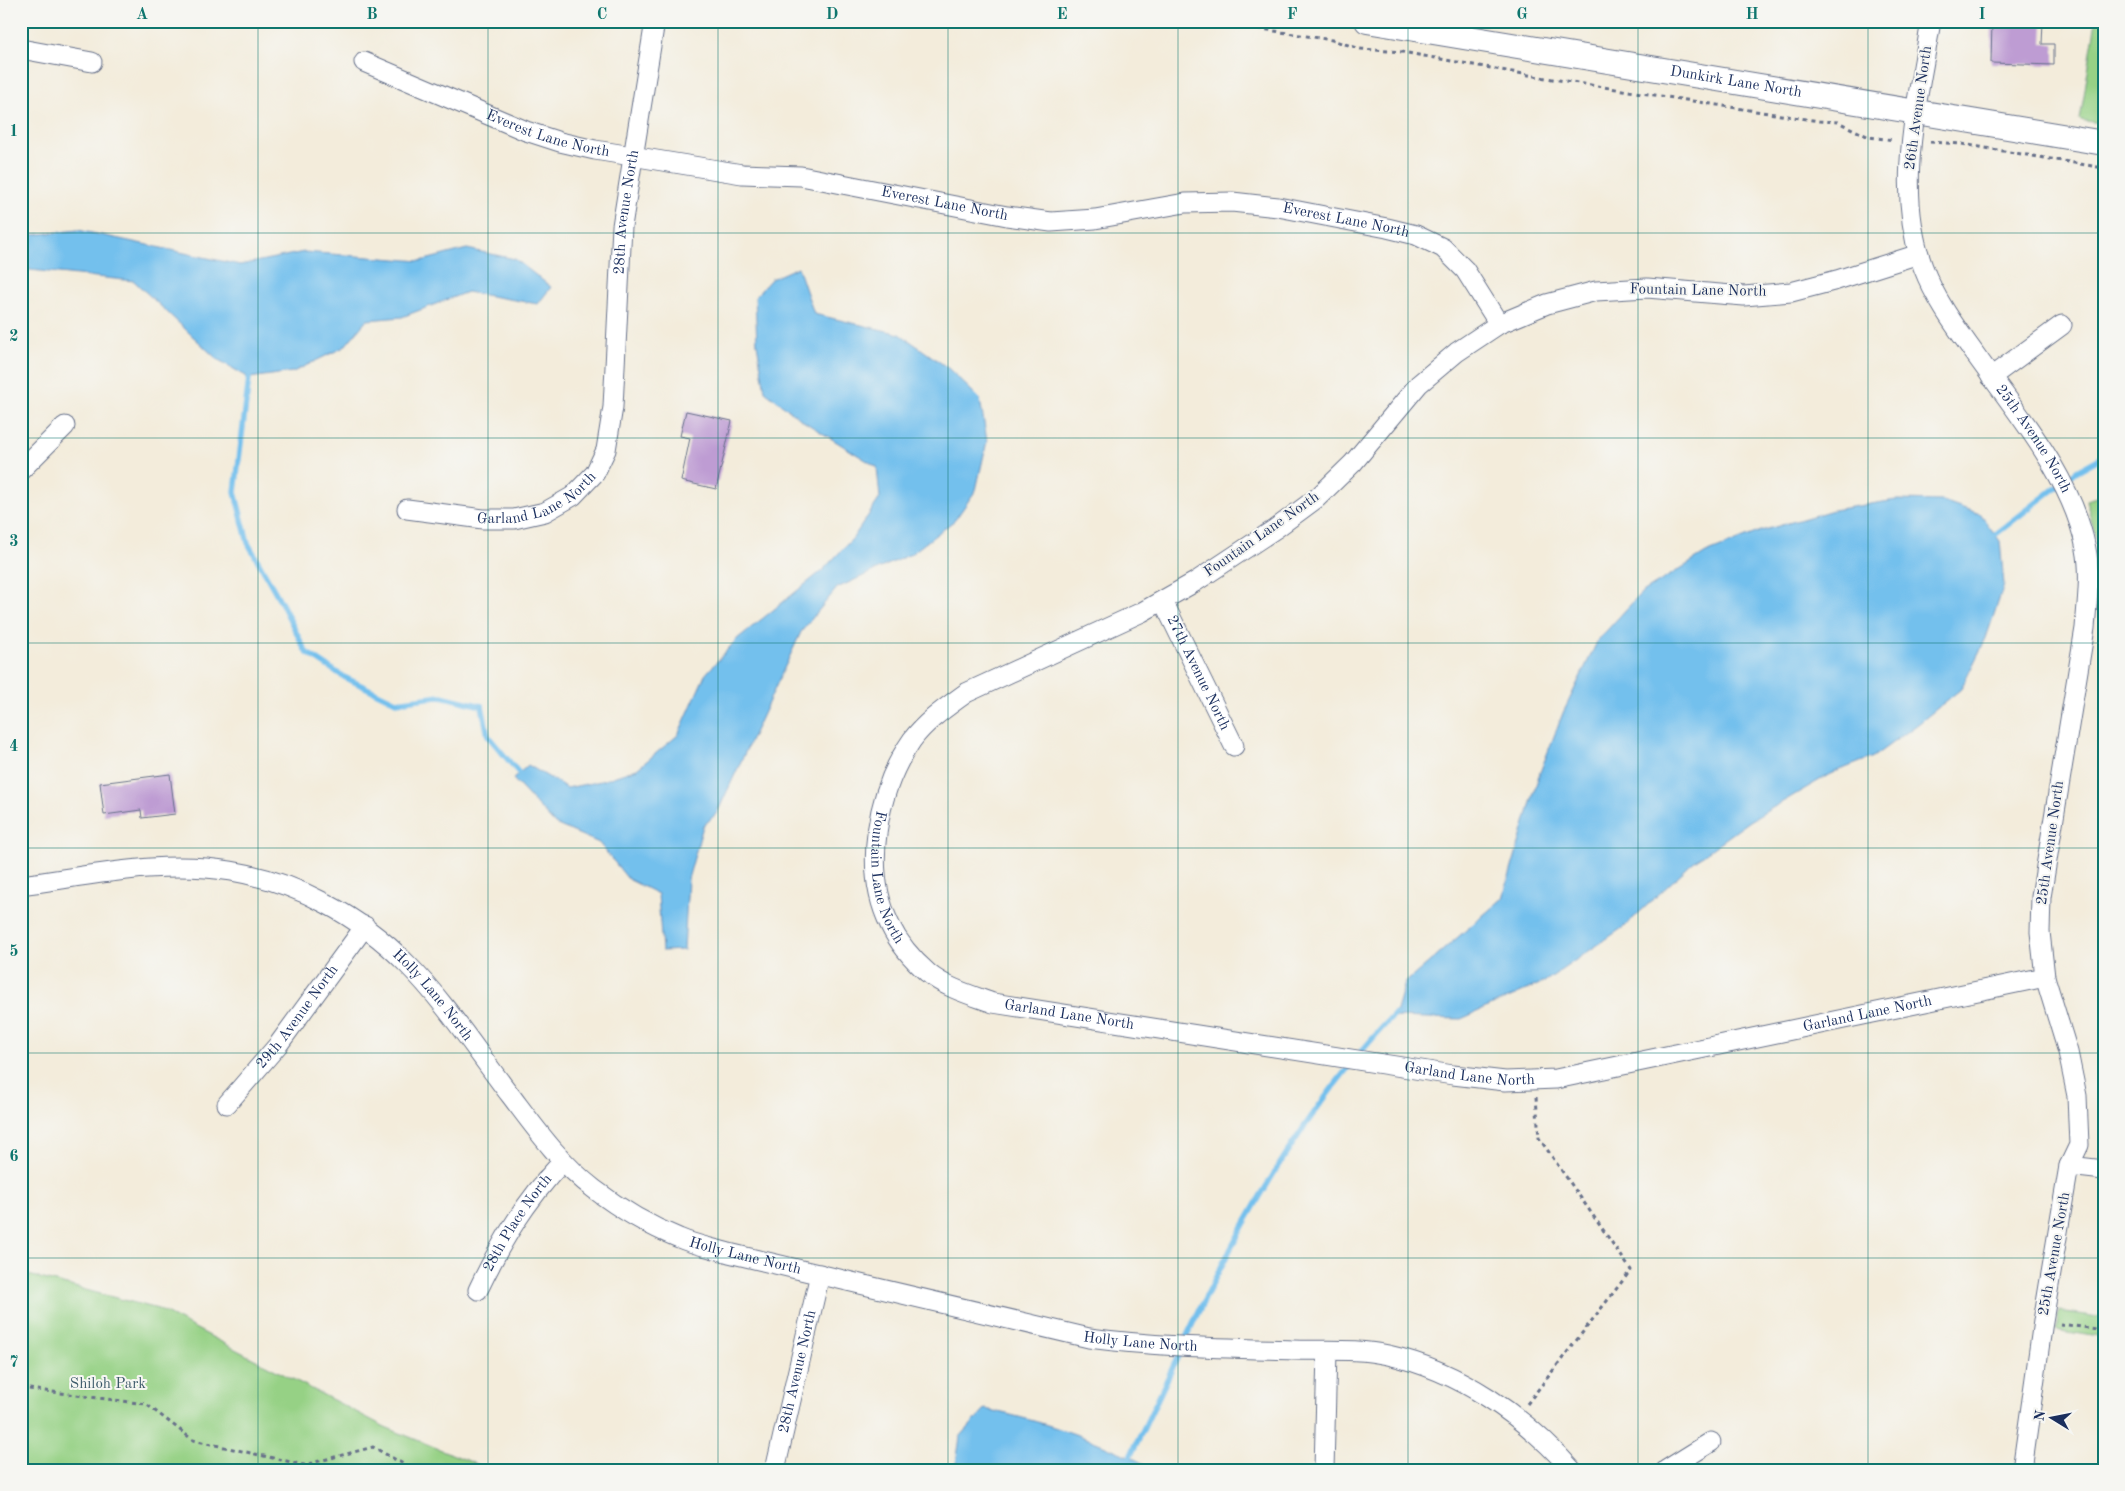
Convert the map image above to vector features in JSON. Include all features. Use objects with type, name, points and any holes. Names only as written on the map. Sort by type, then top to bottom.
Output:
[{"type":"street","name":"28th Avenue North","points":[[613,406],[622,226],[654,21]]},
{"type":"street","name":"Dunkirk Lane North","points":[[1367,21],[2104,143]]},
{"type":"street","name":"26th Avenue North","points":[[1919,254],[1913,228],[1908,188],[1912,140],[1931,21]]},
{"type":"street","points":[[21,49],[92,62]]},
{"type":"street","name":"Everest Lane North","points":[[364,62],[526,131],[560,142],[742,174],[801,176],[1007,216],[1051,222],[1095,219],[1185,203],[1232,202],[1278,207],[1416,234],[1443,248],[1465,270],[1499,324]]},
{"type":"street","name":"Fountain Lane North","points":[[905,950],[889,924],[879,894],[876,865],[876,835],[883,801],[894,767],[913,739],[938,713],[966,693],[1163,601],[1275,529],[1317,498],[1353,463],[1419,384],[1457,352],[1499,324],[1547,304],[1596,291],[1647,288],[1744,296],[1791,292],[1837,280],[1919,254]]},
{"type":"street","name":"25th Avenue North","points":[[1919,254],[1940,304],[2060,476],[2076,512],[2086,550],[2088,589],[2085,628],[2041,897],[2040,932],[2045,977],[2068,1052],[2077,1096],[2079,1145],[2069,1166],[2043,1321],[2022,1470]]},
{"type":"street","points":[[1992,377],[2062,325]]},
{"type":"street","name":"Garland Lane North","points":[[407,509],[483,519],[514,519],[545,512],[573,496],[595,473],[606,450],[613,406]]},
{"type":"street","points":[[21,470],[65,426]]},
{"type":"street","name":"27th Avenue North","points":[[1163,601],[1234,746]]},
{"type":"street","name":"Holly Lane North","points":[[21,885],[138,870],[180,867],[231,870],[280,883],[326,903],[365,926],[407,964],[439,1001],[524,1114],[563,1162],[592,1188],[634,1216],[680,1239],[729,1253],[1089,1338],[1140,1345],[1386,1354],[1421,1364],[1455,1377],[1516,1418],[1554,1450],[1572,1470]]},
{"type":"street","name":"29th Avenue North","points":[[227,1104],[278,1046],[365,926]]},
{"type":"street","name":"Garland Lane North","points":[[905,950],[929,974],[960,992],[993,1003],[1453,1075],[1505,1081],[1556,1079],[2045,977]]},
{"type":"street","name":"28th Place North","points":[[478,1290],[496,1253],[516,1219],[540,1186],[563,1162]]},
{"type":"street","points":[[2069,1166],[2104,1170]]},
{"type":"street","name":"28th Avenue North","points":[[775,1470],[820,1274]]},
{"type":"street","points":[[1324,1470],[1327,1351]]},
{"type":"street","points":[[1666,1470],[1711,1442]]},
{"type":"path","points":[[1211,21],[1332,40],[1361,49],[1402,52],[1549,79],[1820,121],[1838,122],[1869,137],[1888,140],[1962,144],[2104,168]]},
{"type":"path","points":[[1516,1418],[1631,1270],[1540,1138],[1535,1080]]},
{"type":"path","points":[[2043,1321],[2104,1330]]},
{"type":"path","points":[[21,1388],[146,1404],[193,1440],[304,1465],[373,1447],[414,1470]]},
{"type":"green space","points":[[2096,21],[2104,21],[2104,124],[2080,120]]},
{"type":"green space","points":[[2104,495],[2104,541],[2097,543],[2086,500]]},
{"type":"green space","name":"Shiloh Park","points":[[21,1273],[158,1309],[385,1427],[491,1470],[21,1470]]},
{"type":"green space","points":[[2059,1311],[2104,1318],[2104,1338],[2056,1330]]},
{"type":"water","points":[[78,230],[240,265],[304,252],[421,261],[467,249],[515,259],[551,287],[538,304],[467,292],[402,317],[367,320],[344,347],[293,372],[249,378],[217,359],[134,281],[21,269],[21,236]]},
{"type":"water","points":[[798,267],[814,314],[900,334],[948,368],[980,399],[987,441],[976,490],[955,520],[911,554],[837,588],[801,632],[717,813],[703,826],[688,879],[684,950],[662,951],[658,894],[628,879],[599,843],[555,824],[513,779],[528,765],[567,788],[601,781],[637,769],[678,735],[705,675],[737,639],[823,570],[853,538],[880,498],[877,467],[803,421],[765,391],[757,344],[755,297],[771,279]]},
{"type":"water","points":[[1896,500],[1943,501],[1980,514],[2000,541],[2004,585],[1986,638],[1961,689],[1873,757],[1830,774],[1750,821],[1692,863],[1625,926],[1544,982],[1461,1019],[1395,1017],[1405,983],[1503,898],[1539,775],[1563,713],[1598,640],[1641,593],[1706,553],[1761,531],[1833,510]]},
{"type":"water","points":[[985,1409],[1070,1432],[1132,1458],[1153,1470],[955,1470],[960,1437]]},
{"type":"building","points":[[1992,21],[2043,21],[2042,44],[2054,44],[2054,65],[1991,63]]},
{"type":"building","points":[[686,411],[732,421],[716,489],[681,481],[690,438],[680,436]]},
{"type":"building","points":[[170,774],[175,814],[142,818],[141,810],[104,815],[100,783]]},
{"type":"waterway","points":[[249,378],[235,492],[248,543],[306,652],[344,677],[396,702],[441,696],[482,706],[488,736],[519,773]]},
{"type":"waterway","points":[[1996,534],[2077,471],[2104,456]]},
{"type":"waterway","points":[[1184,1342],[1205,1298],[1276,1169],[1332,1088],[1362,1050],[1395,1014]]},
{"type":"waterway","points":[[1130,1457],[1181,1350]]}]
